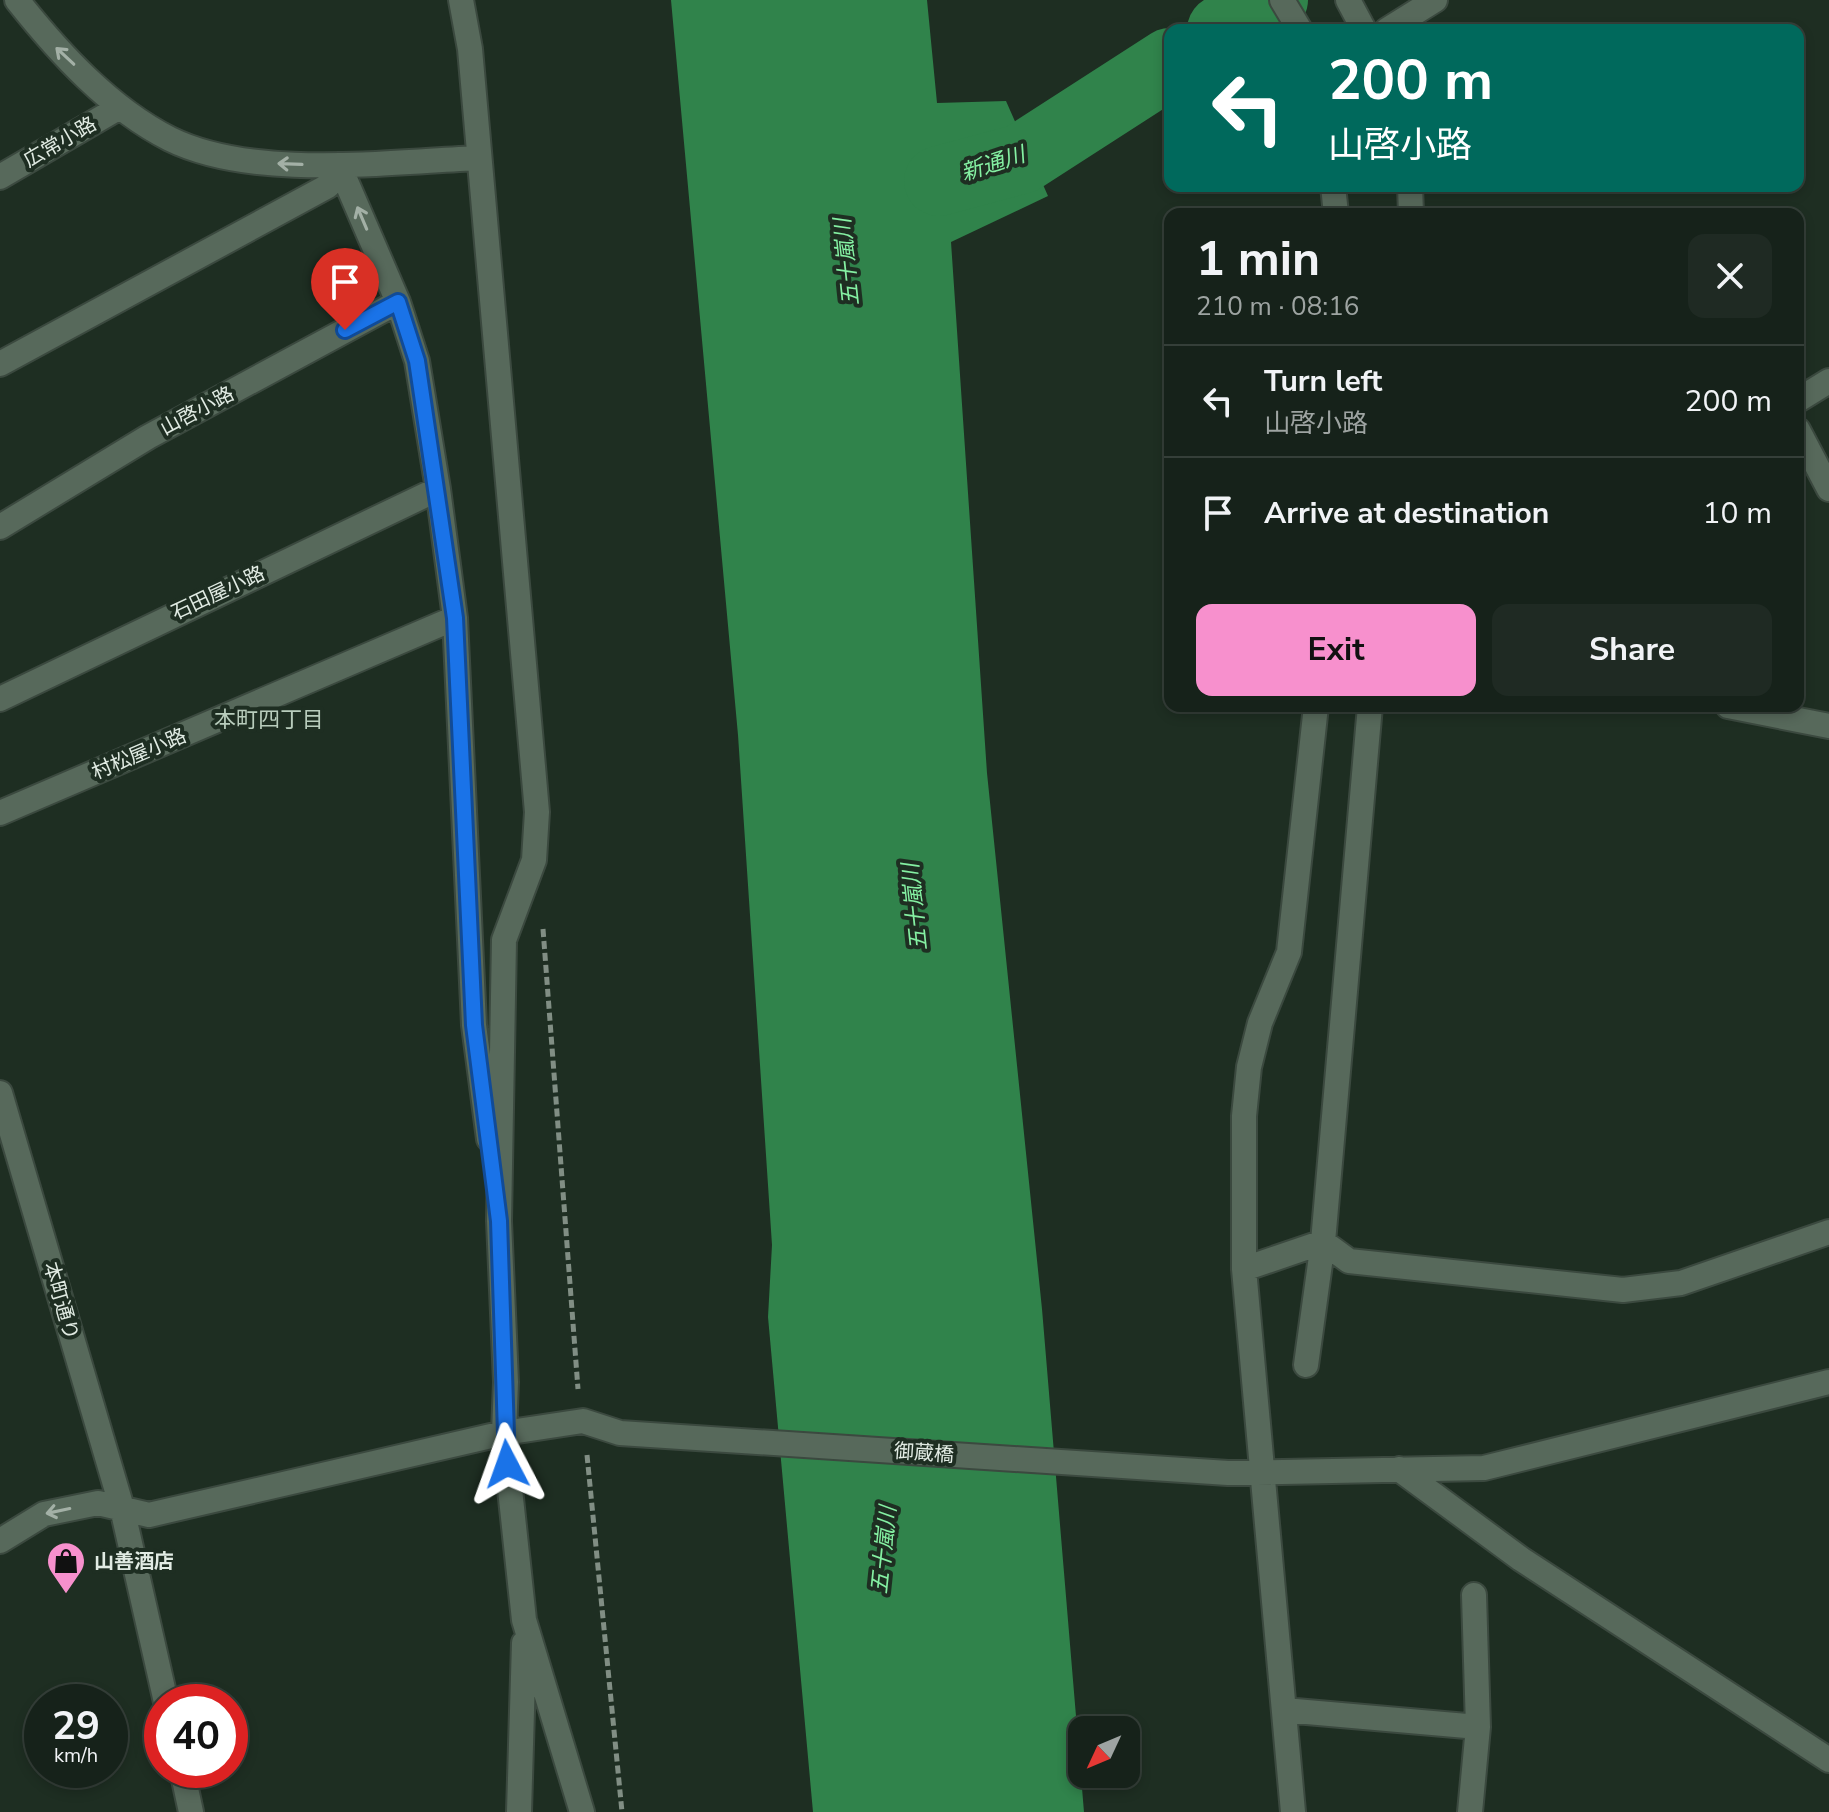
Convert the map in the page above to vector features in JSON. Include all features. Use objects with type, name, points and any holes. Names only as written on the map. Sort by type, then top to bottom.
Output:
[{"type":"street","points":[[17,0],[50,42],[120,107],[172,140],[232,158],[286,165],[479,158]]},
{"type":"street","points":[[461,0],[470,49],[537,812],[534,860],[504,940],[499,1221],[506,1382],[504,1433],[524,1620],[519,1812]]},
{"type":"street","points":[[1282,0],[1296,24]]},
{"type":"street","points":[[1348,0],[1361,24]]},
{"type":"street","points":[[1397,24],[1435,0]]},
{"type":"street","name":"広常小路","points":[[0,177],[120,107]]},
{"type":"street","points":[[339,165],[398,302],[417,361],[438,489],[455,618],[474,1025],[499,1221]]},
{"type":"street","points":[[0,364],[328,186],[339,165]]},
{"type":"street","name":"山啓小路","points":[[0,527],[148,437],[398,302]]},
{"type":"street","points":[[1804,396],[1829,381]]},
{"type":"street","points":[[1804,441],[1829,489]]},
{"type":"street","name":"石田屋小路","points":[[0,699],[438,489]]},
{"type":"street","name":"村松屋小路","points":[[0,813],[455,618]]},
{"type":"street","points":[[1293,1812],[1244,1269],[1244,1116],[1249,1067],[1260,1023],[1289,952],[1315,712]]},
{"type":"street","points":[[1306,1365],[1323,1242],[1369,712]]},
{"type":"street","points":[[1758,712],[1829,726]]},
{"type":"street","name":"本町通り","points":[[0,1093],[122,1508],[162,1684]]},
{"type":"street","points":[[1323,1242],[1349,1261],[1623,1290],[1681,1283],[1829,1232]]},
{"type":"street","points":[[1244,1269],[1323,1242]]},
{"type":"street","name":"御蔵橋","points":[[583,1421],[620,1433],[1228,1473],[1484,1468],[1829,1382]]},
{"type":"street","points":[[0,1541],[44,1514],[98,1503],[149,1515],[504,1433],[583,1421]]},
{"type":"street","points":[[1399,1469],[1521,1559],[1829,1760]]},
{"type":"street","points":[[1470,1812],[1478,1727],[1474,1595]]},
{"type":"street","points":[[524,1620],[582,1812]]},
{"type":"street","points":[[1284,1710],[1478,1727]]},
{"type":"street","points":[[186,1788],[191,1812]]},
{"type":"path","points":[[542,916],[577,1384],[622,1812]]},
{"type":"water","name":"五十嵐川","points":[[671,0],[927,0],[937,103],[1006,101],[1048,196],[951,242],[987,773],[1042,1309],[1076,1716],[1068,1716],[1068,1788],[1082,1788],[1084,1812],[813,1812],[768,1317],[772,1245],[738,735]]},
{"type":"waterway","name":"新通川","points":[[1232,24],[1273,0]]},
{"type":"waterway","name":"新通川","points":[[939,181],[1021,159],[1164,67]]},
{"type":"place","name":"山善酒店","points":[[66,1595]]},
{"type":"district","name":"本町四丁目","points":[[269,720]]},
{"type":"route","points":[[345,330],[398,302],[417,361],[438,489],[455,618],[474,1025],[499,1221],[507,1464]]}]
